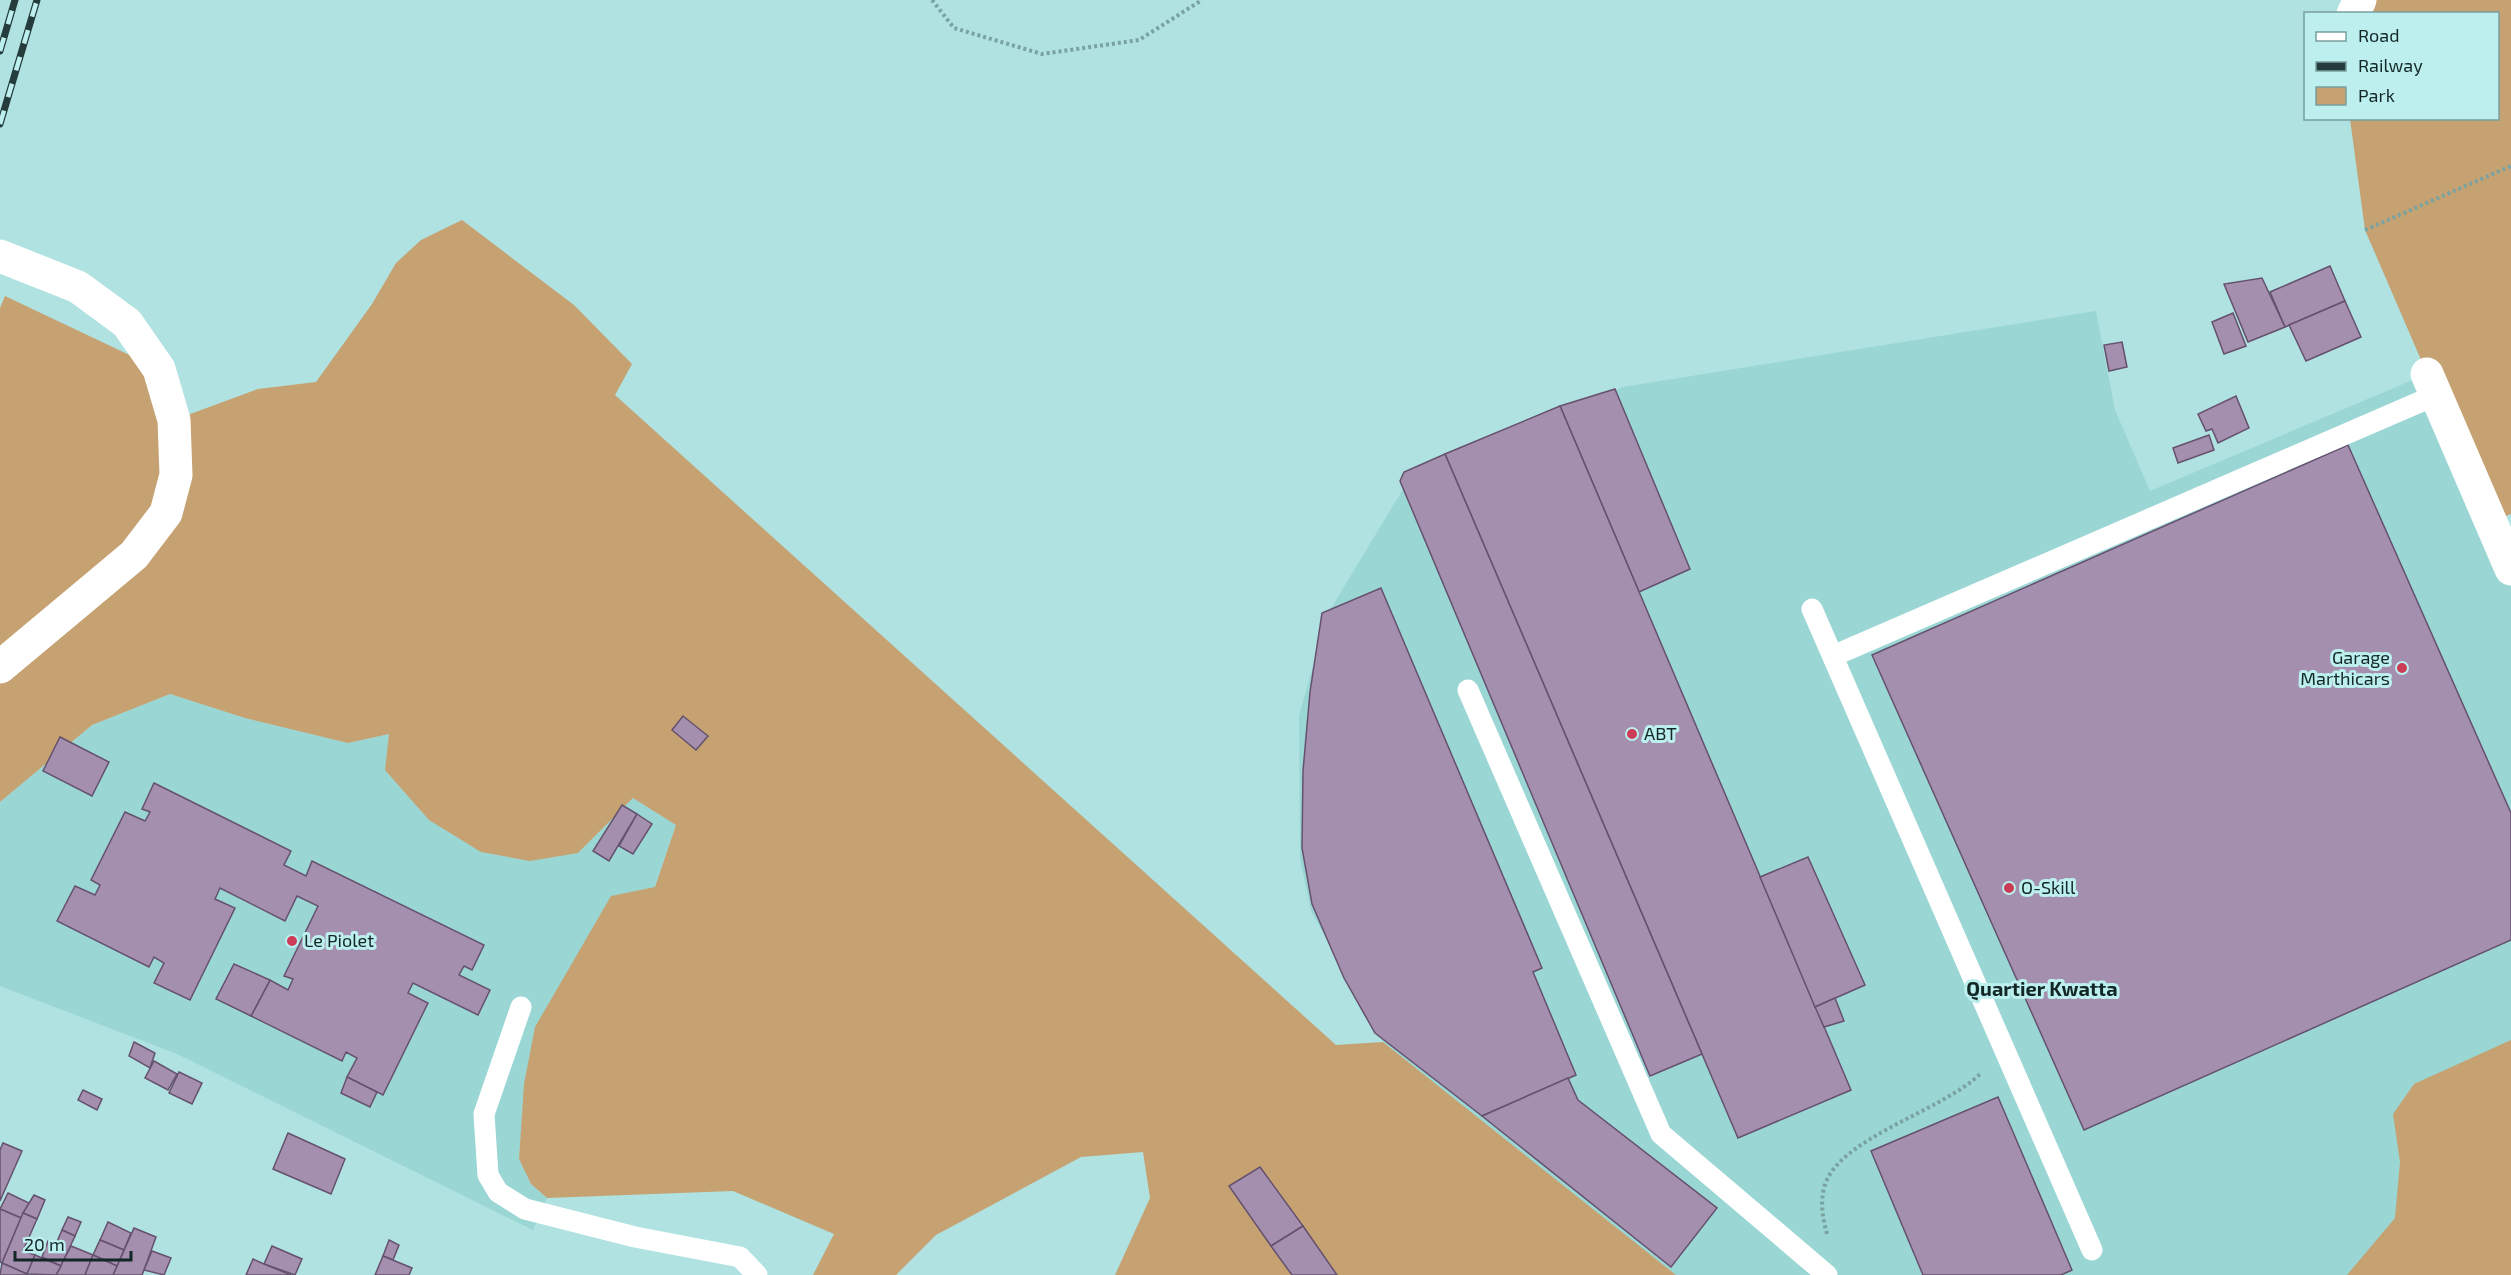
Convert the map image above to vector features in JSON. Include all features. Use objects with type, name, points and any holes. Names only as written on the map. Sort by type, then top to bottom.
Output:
[{"type":"street","points":[[0,256],[78,287],[127,323],[159,369],[174,420],[176,475],[166,513],[134,555],[0,667]]},
{"type":"street","points":[[2432,384],[2511,569]]},
{"type":"lane","points":[[1833,656],[2432,384]]},
{"type":"lane","points":[[1812,609],[2092,1250]]},
{"type":"lane","points":[[1468,690],[1661,1134],[1827,1275]]},
{"type":"lane","points":[[521,1007],[484,1114],[488,1175],[498,1192],[525,1209],[635,1237],[740,1257],[757,1275]]},
{"type":"path","points":[[933,0],[954,28],[1042,54],[1139,40],[1202,0]]},
{"type":"path","points":[[2365,230],[2511,165]]},
{"type":"path","points":[[1830,1244],[1822,1214],[1824,1187],[1836,1167],[1859,1145],[1966,1088],[1992,1061],[2002,1042]]},
{"type":"shaded area","points":[[2096,311],[2115,410],[2150,491],[2427,374],[2511,569],[2511,1275],[1676,1275],[1383,1042],[1311,911],[1300,859],[1299,716],[1327,615],[1408,481],[1623,387]]},
{"type":"shaded area","name":"Le Piolet","points":[[170,694],[245,718],[348,743],[389,734],[578,853],[633,798],[676,825],[655,887],[522,1123],[519,1159],[531,1184],[547,1198],[533,1230],[177,1054],[0,986],[0,802],[92,725]]},
{"type":"green space","points":[[2360,0],[2511,0],[2511,514],[2491,522],[2365,230],[2350,120],[2499,120],[2499,12],[2354,12]]},
{"type":"green space","points":[[462,220],[574,305],[632,364],[615,395],[1336,1045],[1383,1042],[1676,1275],[1115,1275],[1150,1198],[1143,1152],[1081,1157],[936,1235],[896,1275],[813,1275],[834,1234],[733,1191],[547,1198],[531,1184],[519,1159],[524,1084],[535,1027],[611,896],[655,887],[676,825],[633,798],[578,853],[530,861],[481,852],[429,820],[385,770],[389,734],[348,743],[245,718],[170,694],[92,725],[0,802],[0,308],[5,296],[159,369],[174,420],[258,389],[316,382],[372,304],[396,263],[421,240]]},
{"type":"green space","points":[[2511,1040],[2511,1275],[2347,1275],[2395,1218],[2400,1162],[2393,1114],[2414,1084]]},
{"type":"building","points":[[2330,266],[2345,301],[2285,327],[2270,292]]},
{"type":"building","points":[[2262,278],[2285,327],[2248,342],[2224,284]]},
{"type":"building","points":[[2345,301],[2361,337],[2306,361],[2289,325]]},
{"type":"building","points":[[2233,313],[2246,346],[2224,354],[2212,322]]},
{"type":"building","points":[[2122,342],[2127,367],[2109,371],[2104,345]]},
{"type":"building","points":[[1615,389],[1690,569],[1639,592],[1560,406]]},
{"type":"building","points":[[2236,396],[2249,428],[2218,443],[2212,429],[2206,431],[2198,414]]},
{"type":"building","name":"ABT","points":[[1560,406],[1851,1090],[1738,1138],[1445,454]]},
{"type":"building","points":[[2209,435],[2214,450],[2178,463],[2173,448]]},
{"type":"building","points":[[2348,445],[2511,813],[2511,940],[2084,1130],[1872,655]]},
{"type":"building","points":[[1445,454],[1702,1054],[1650,1076],[1400,481],[1404,472]]},
{"type":"building","points":[[1381,588],[1542,968],[1533,972],[1576,1075],[1482,1116],[1375,1033],[1344,978],[1312,904],[1302,848],[1303,771],[1310,692],[1322,613]]},
{"type":"building","points":[[683,716],[708,736],[696,750],[672,730]]},
{"type":"building","points":[[60,737],[109,762],[92,796],[43,771]]},
{"type":"building","points":[[154,783],[291,851],[284,865],[306,876],[312,861],[484,945],[472,970],[464,966],[459,975],[490,990],[478,1015],[413,983],[408,993],[428,1003],[383,1095],[347,1077],[357,1058],[346,1052],[342,1061],[251,1016],[270,980],[288,990],[293,979],[284,976],[318,906],[297,896],[285,921],[220,888],[215,899],[235,908],[190,1000],[154,983],[164,963],[154,957],[149,967],[57,921],[75,886],[95,895],[100,885],[91,880],[125,812],[145,821],[150,812],[142,809]]},
{"type":"building","points":[[622,805],[637,814],[609,861],[593,851]]},
{"type":"building","points":[[637,814],[652,824],[633,854],[619,846]]},
{"type":"building","points":[[1808,857],[1865,985],[1815,1007],[1760,877]]},
{"type":"building","points":[[234,964],[270,980],[251,1016],[216,999]]},
{"type":"building","points":[[1835,998],[1844,1021],[1824,1027],[1815,1007]]},
{"type":"building","points":[[134,1042],[155,1053],[150,1068],[129,1056]]},
{"type":"building","points":[[154,1061],[177,1074],[168,1090],[145,1078]]},
{"type":"building","points":[[179,1072],[202,1083],[192,1104],[169,1093]]},
{"type":"building","points":[[347,1077],[377,1092],[370,1107],[341,1093]]},
{"type":"building","points":[[1568,1078],[1578,1100],[1717,1208],[1671,1267],[1482,1116]]},
{"type":"building","points":[[83,1090],[102,1099],[97,1110],[78,1100]]},
{"type":"building","points":[[1998,1097],[2072,1270],[2061,1275],[1923,1275],[1871,1151]]},
{"type":"building","points":[[288,1133],[345,1159],[331,1194],[273,1169]]},
{"type":"building","points":[[3,1143],[22,1151],[0,1201],[0,1150]]},
{"type":"building","points":[[1260,1167],[1303,1226],[1271,1246],[1229,1186]]},
{"type":"building","points":[[8,1193],[29,1203],[21,1218],[0,1209]]},
{"type":"building","points":[[34,1195],[45,1200],[37,1219],[23,1213]]},
{"type":"building","points":[[0,1209],[21,1218],[2,1263],[0,1262]]},
{"type":"building","points":[[23,1213],[37,1219],[23,1251],[35,1255],[27,1274],[2,1263]]},
{"type":"building","points":[[68,1217],[81,1222],[75,1236],[62,1230]]},
{"type":"building","points":[[108,1222],[131,1233],[124,1250],[100,1240]]},
{"type":"building","points":[[1303,1226],[1337,1275],[1292,1275],[1271,1246]]},
{"type":"building","points":[[134,1228],[156,1237],[142,1275],[113,1275]]},
{"type":"building","points":[[62,1230],[75,1236],[61,1266],[42,1257],[48,1241],[56,1244]]},
{"type":"building","points":[[100,1240],[124,1250],[117,1266],[93,1255]]},
{"type":"building","points":[[389,1240],[399,1245],[393,1260],[383,1256]]},
{"type":"building","points":[[71,1246],[93,1255],[85,1275],[56,1275]]},
{"type":"building","points":[[272,1246],[302,1259],[295,1275],[264,1264]]},
{"type":"building","points":[[152,1251],[171,1258],[164,1275],[144,1270]]},
{"type":"building","points":[[35,1255],[61,1266],[56,1275],[27,1274]]},
{"type":"building","points":[[93,1255],[117,1266],[113,1275],[85,1275]]},
{"type":"building","points":[[383,1256],[412,1268],[409,1275],[375,1275]]},
{"type":"building","points":[[253,1259],[264,1264],[291,1275],[246,1275]]},
{"type":"building","points":[[2,1263],[27,1274],[27,1275],[0,1275]]},
{"type":"railway","points":[[0,51],[15,0]]},
{"type":"railway","points":[[0,124],[37,0]]},
{"type":"place","name":"Garage Marthicars","points":[[2402,668]]},
{"type":"place","name":"ABT","points":[[1632,734]]},
{"type":"place","name":"O-Skill","points":[[2009,888]]},
{"type":"place","name":"Le Piolet","points":[[292,941]]},
{"type":"district","name":"Quartier Kwatta","points":[[2042,989]]}]
